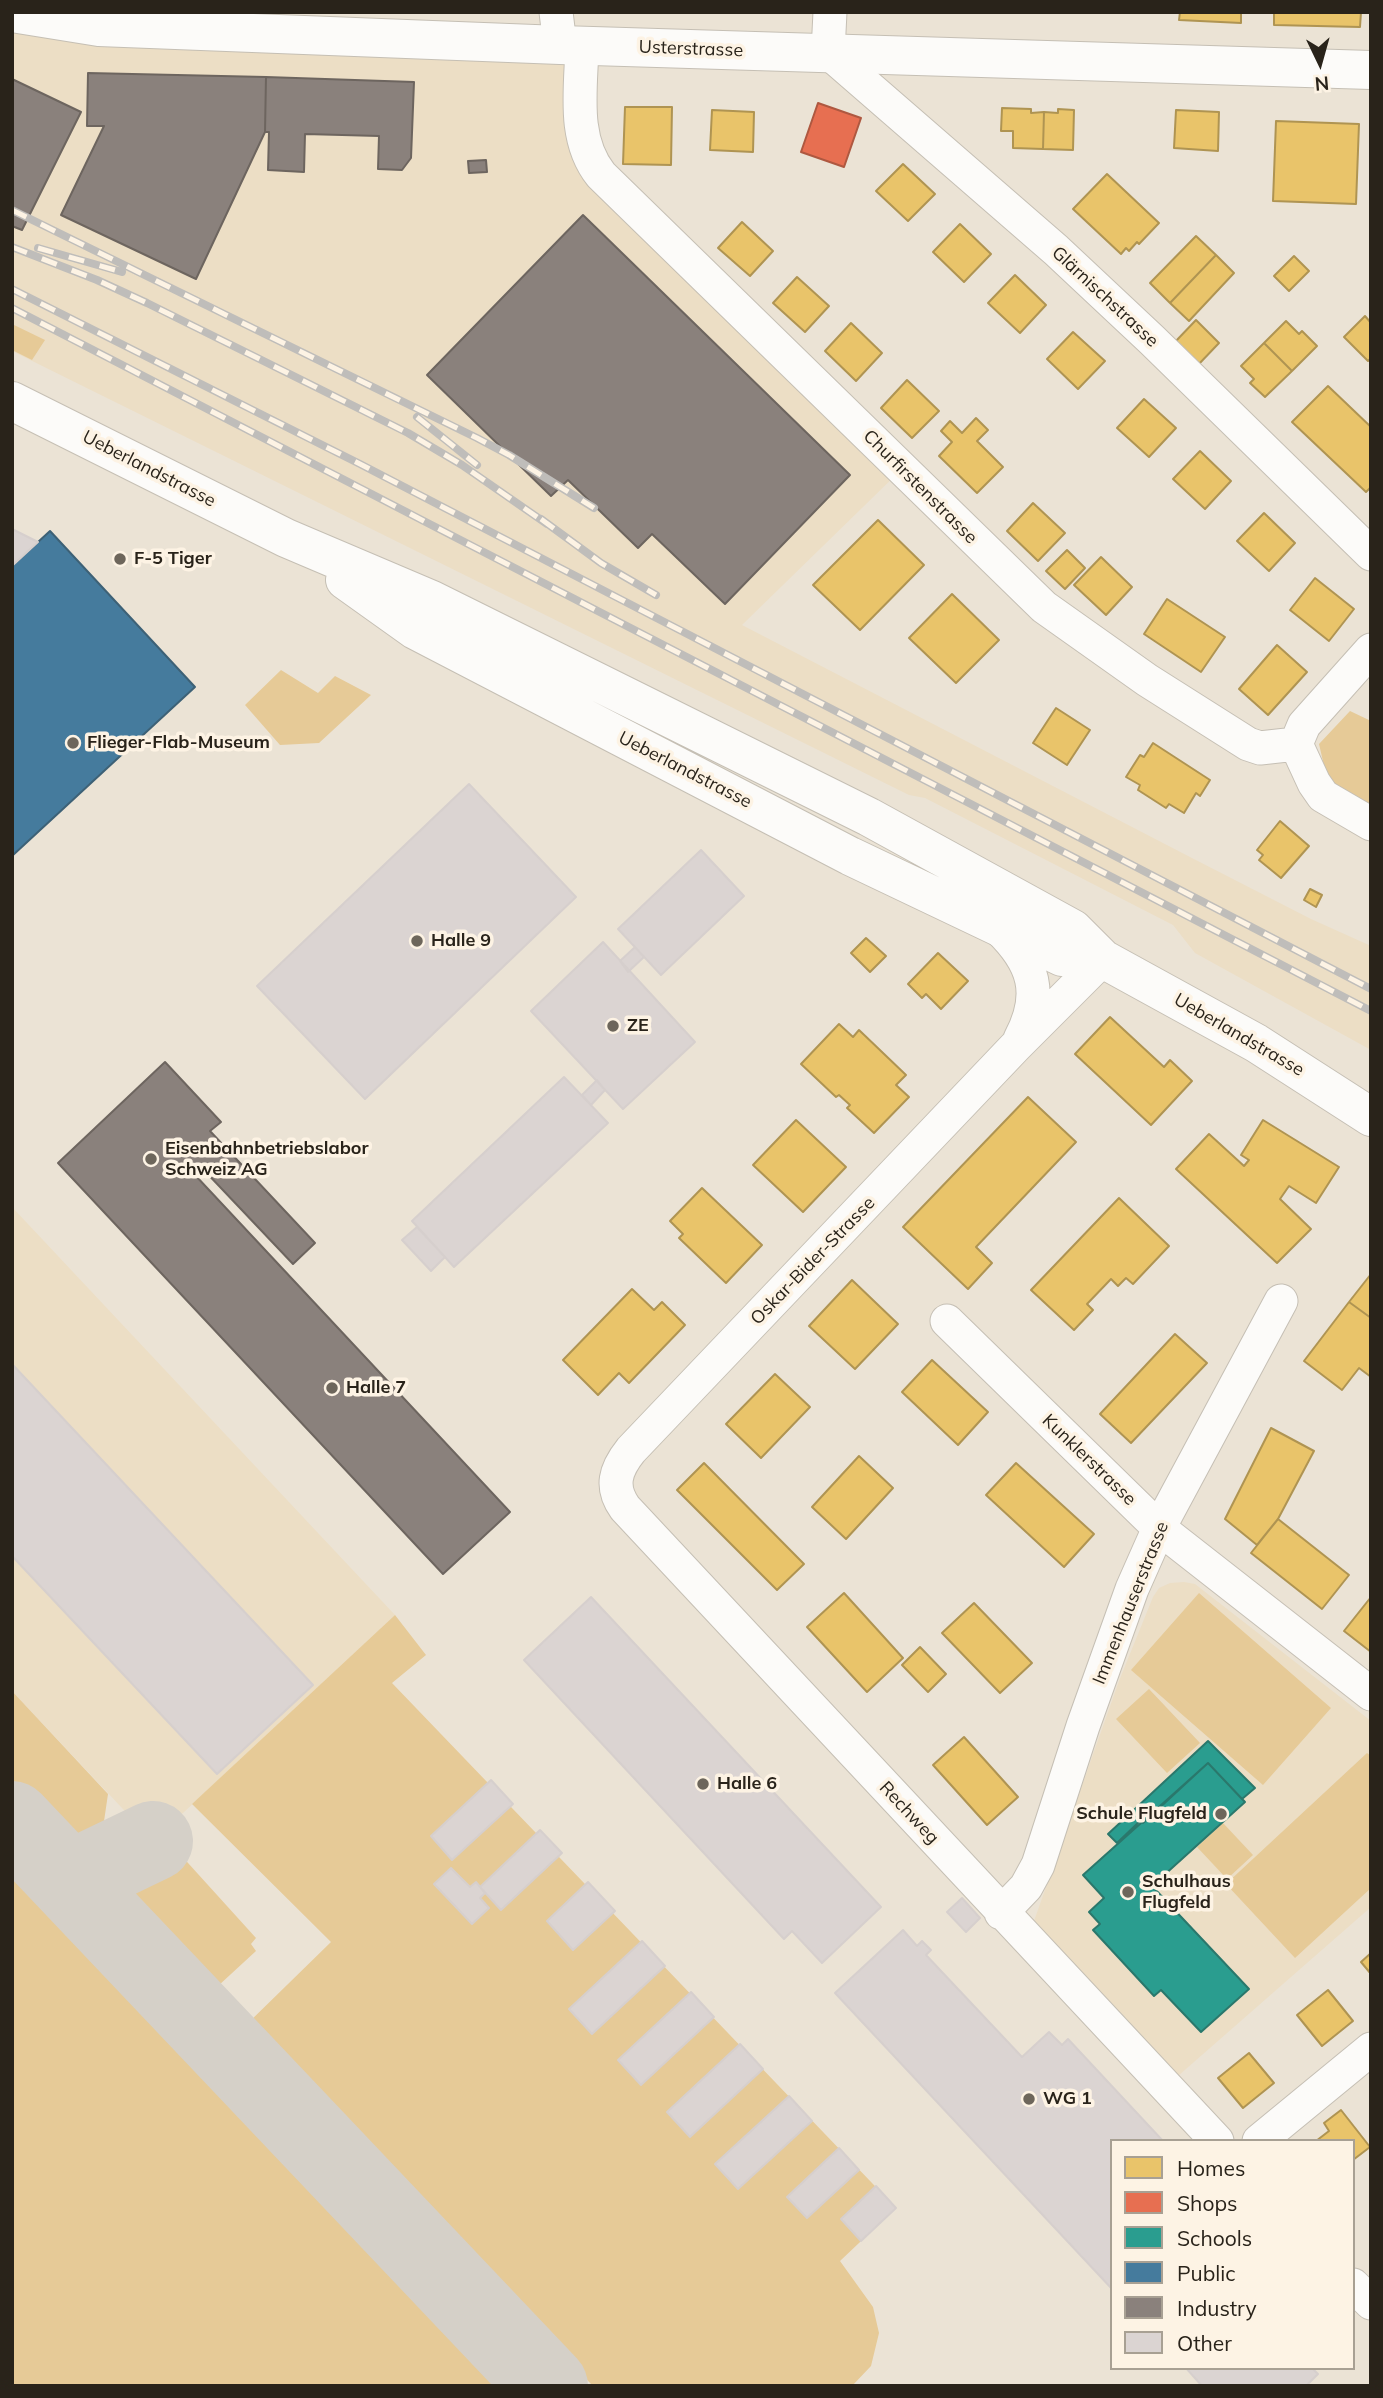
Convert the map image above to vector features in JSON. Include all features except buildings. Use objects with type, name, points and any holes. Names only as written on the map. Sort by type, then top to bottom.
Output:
[{"type":"main road","name":"Usterstrasse","points":[[12,13],[99,27],[566,34],[828,52],[1371,70]]},
{"type":"main road","name":"Ueberlandstrasse","points":[[12,401],[286,538],[432,600],[793,778],[1073,929],[1103,960],[1256,1043],[1371,1117]]},
{"type":"main road","name":"Ueberlandstrasse","points":[[286,538],[415,630],[850,856],[1062,957],[1103,960]]},
{"type":"street","points":[[828,52],[830,12]]},
{"type":"street","name":"Churfirstenstrasse","points":[[566,34],[583,139],[590,161],[601,175],[967,534],[1044,607],[1158,688],[1248,744],[1260,748],[1296,744]]},
{"type":"street","name":"Glärnischstrasse","points":[[828,52],[1065,259],[1371,554]]},
{"type":"street","points":[[1371,650],[1304,724],[1296,744],[1323,796],[1371,824]]},
{"type":"street","name":"Oskar-Bider-Strasse","points":[[999,929],[1018,950],[1032,981],[1032,1007],[1015,1047]]},
{"type":"street","name":"Oskar-Bider-Strasse","points":[[615,1477],[631,1450],[1015,1047],[1103,960]]},
{"type":"street","name":"Immenhauserstrasse","points":[[1001,1913],[1026,1887],[1038,1865],[1083,1726],[1132,1589],[1159,1528],[1281,1301]]},
{"type":"street","name":"Kunklerstrasse","points":[[947,1321],[1159,1528],[1371,1694]]},
{"type":"street","name":"Rechweg","points":[[615,1477],[617,1494],[625,1508],[1215,2139]]},
{"type":"street","points":[[1261,2139],[1371,2049]]},
{"type":"street","points":[[1355,2287],[1371,2304]]},
{"type":"shaded area","points":[[12,13],[582,46],[583,139],[902,469],[742,625],[1311,919],[1371,946],[1371,1050],[1195,953],[1173,925],[925,798],[909,795],[12,351]]},
{"type":"shaded area","points":[[12,324],[45,340],[32,360],[12,350]]},
{"type":"shaded area","points":[[281,670],[318,693],[335,676],[371,695],[319,743],[280,745],[245,705]]},
{"type":"shaded area","points":[[1350,711],[1371,721],[1371,812],[1329,787],[1319,744]]},
{"type":"shaded area","points":[[12,1207],[395,1615],[153,1841],[12,1691]]},
{"type":"shaded area","name":"Schule Flugfeld","points":[[1170,1583],[1195,1584],[1371,1721],[1371,1907],[1178,2076],[1034,1921],[1119,1681],[1153,1597],[1159,1588]]},
{"type":"shaded area","points":[[1199,1593],[1331,1708],[1263,1785],[1131,1670]]},
{"type":"shaded area","points":[[395,1615],[426,1655],[392,1683],[896,2208],[840,2261],[873,2307],[879,2333],[871,2366],[852,2386],[593,2386],[244,2027],[331,1942],[192,1804]]},
{"type":"shaded area","points":[[1149,1689],[1200,1743],[1167,1773],[1116,1719]]},
{"type":"shaded area","points":[[12,1691],[108,1794],[103,1828],[88,1838],[55,1831],[12,1785]]},
{"type":"shaded area","points":[[1367,1753],[1371,1756],[1371,1888],[1295,1958],[1226,1884]]},
{"type":"shaded area","points":[[1223,1823],[1253,1855],[1227,1879],[1197,1847]]},
{"type":"shaded area","points":[[153,1841],[159,1849],[169,1842],[256,1938],[251,1944],[256,1951],[218,1986],[213,1980],[206,1988],[138,1913],[131,1881],[134,1863]]},
{"type":"shaded area","points":[[12,1854],[494,2362],[496,2386],[12,2386]]},
{"type":"taxiway","points":[[12,1821],[548,2386]]},
{"type":"taxiway","points":[[70,1881],[153,1841]]},
{"type":"railway","points":[[12,210],[477,438],[594,508]]},
{"type":"railway","points":[[12,247],[147,303],[408,433],[462,465],[547,524]]},
{"type":"railway","points":[[38,248],[122,272]]},
{"type":"railway","points":[[12,289],[360,464],[1371,989]]},
{"type":"railway","points":[[12,308],[1371,1011]]},
{"type":"railway","points":[[417,417],[477,465]]},
{"type":"railway","points":[[541,519],[601,563],[656,595]]},
{"type":"place","name":"F-5 Tiger","points":[[120,559]]},
{"type":"place","name":"Flieger-Flab-Museum","points":[[73,743]]},
{"type":"place","name":"Halle 9","points":[[417,941]]},
{"type":"place","name":"ZE","points":[[613,1026]]},
{"type":"place","name":"Eisenbahnbetriebslabor Schweiz AG","points":[[151,1159]]},
{"type":"place","name":"Halle 7","points":[[332,1388]]},
{"type":"place","name":"Halle 6","points":[[703,1784]]},
{"type":"place","name":"Schule Flugfeld","points":[[1221,1814]]},
{"type":"place","name":"Schulhaus Flugfeld","points":[[1128,1892]]},
{"type":"place","name":"WG 1","points":[[1029,2099]]}]
